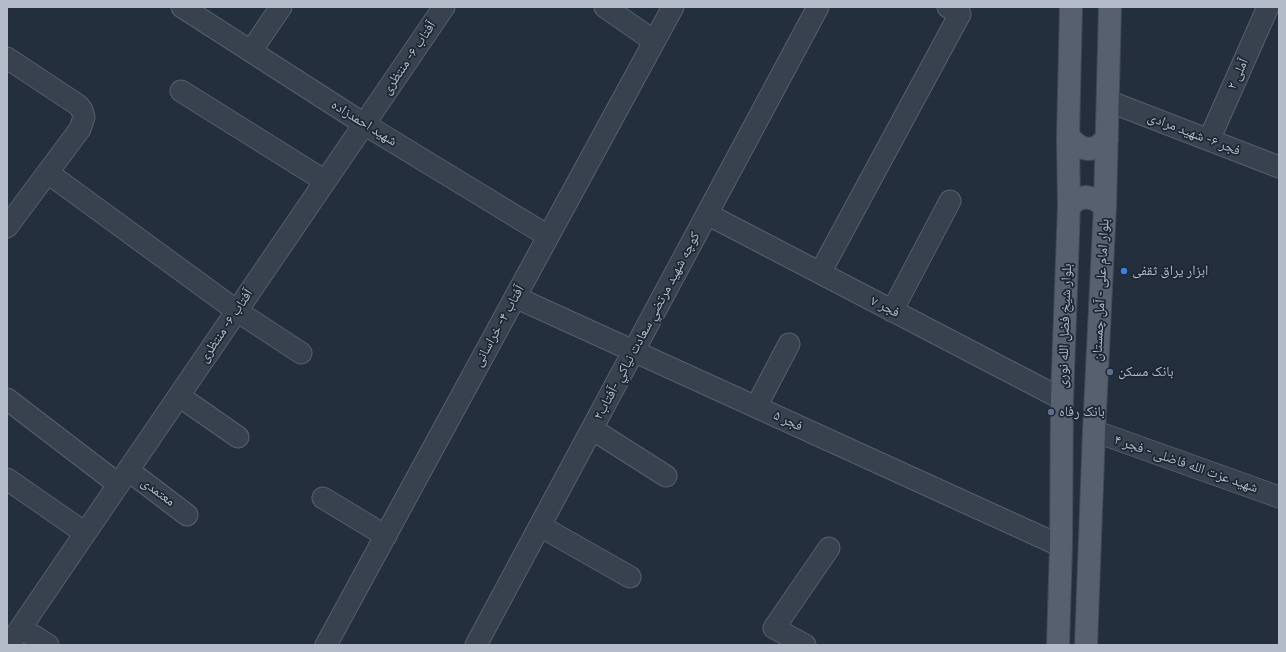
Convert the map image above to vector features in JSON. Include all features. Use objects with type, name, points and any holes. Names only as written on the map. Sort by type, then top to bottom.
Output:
[{"type":"main road","name":"بلوار شیخ فضل الله نوری","points":[[1058,645],[1061,546],[1062,399],[1069,206],[1068,137],[1071,7]]},
{"type":"main road","name":"بلوار امام علی - آمل چمستان","points":[[1086,645],[1094,431],[1105,206],[1110,7]]},
{"type":"main road","points":[[1068,137],[1080,147],[1088,149],[1096,148],[1107,139]]},
{"type":"main road","points":[[1069,206],[1078,199],[1086,197],[1094,199],[1105,206]]},
{"type":"street","name":"شهید احمدزاده","points":[[182,7],[364,124],[548,236]]},
{"type":"street","points":[[251,51],[280,7]]},
{"type":"street","name":"آفتاب ۶- منتظری","points":[[15,637],[444,7]]},
{"type":"street","name":"آفتاب ۴- خراسانی","points":[[326,645],[673,7]]},
{"type":"street","name":"كوچه شهيد مرتضي سعادت نياكي -آفتاب۲","points":[[476,645],[818,7]]},
{"type":"street","points":[[820,273],[960,14],[948,7]]},
{"type":"street","name":"آملی ۲","points":[[1209,140],[1268,7]]},
{"type":"street","points":[[605,8],[654,41]]},
{"type":"street","points":[[7,58],[78,105],[82,110],[84,117],[80,129],[7,227]]},
{"type":"street","points":[[181,91],[325,181]]},
{"type":"street","name":"فجر ۶- شهید مرادی","points":[[1108,101],[1279,167]]},
{"type":"street","points":[[48,173],[237,311],[301,352]]},
{"type":"street","points":[[892,311],[950,202]]},
{"type":"street","name":"فجر ۷","points":[[707,214],[1062,399]]},
{"type":"street","name":"فجر ۵","points":[[515,297],[1061,546]]},
{"type":"street","points":[[756,407],[789,344]]},
{"type":"street","points":[[179,396],[238,437]]},
{"type":"street","name":"معتمدی","points":[[7,399],[123,477],[187,515]]},
{"type":"street","points":[[592,429],[666,476]]},
{"type":"street","name":"شهید عزت الله فاضلی - فجر ۴","points":[[1094,431],[1279,497]]},
{"type":"street","points":[[7,479],[85,533]]},
{"type":"street","points":[[323,498],[386,536]]},
{"type":"street","points":[[540,526],[630,577]]},
{"type":"street","points":[[791,642],[774,628],[829,548]]},
{"type":"street","points":[[15,637],[48,645]]},
{"type":"place","name":"ابزار یراق ثقفی","points":[[1124,271]]},
{"type":"place","name":"بانک مسکن","points":[[1110,372]]},
{"type":"place","name":"بانک رفاه","points":[[1051,412]]}]
